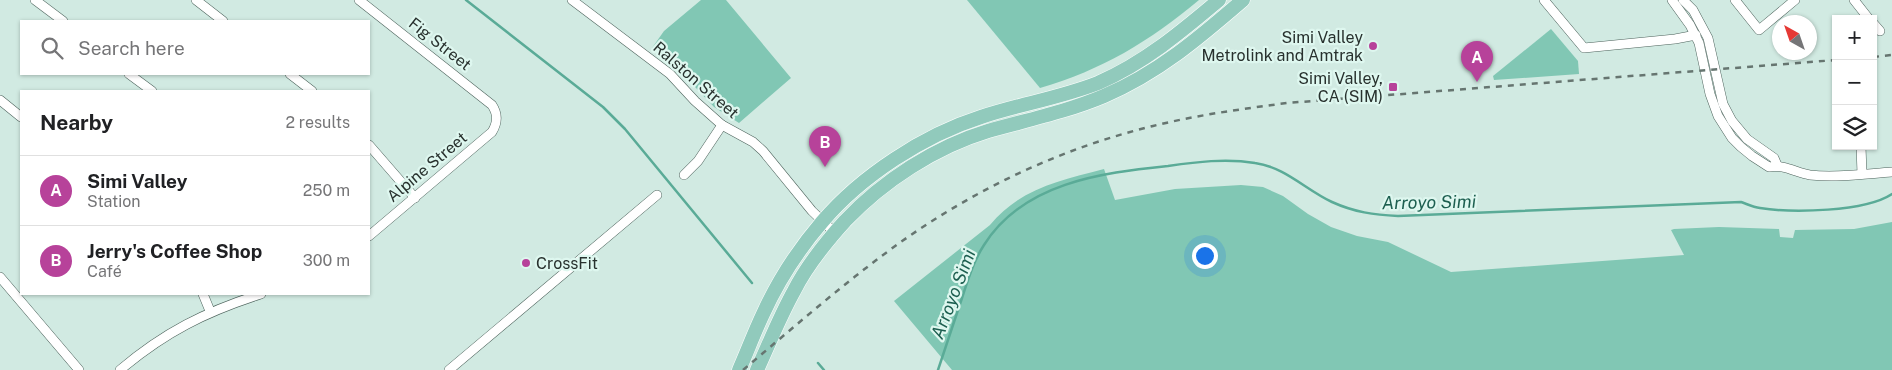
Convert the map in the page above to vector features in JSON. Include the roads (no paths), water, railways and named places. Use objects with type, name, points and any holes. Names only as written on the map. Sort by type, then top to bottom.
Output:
[{"type":"main road","points":[[739,370],[774,292],[790,265],[822,222],[877,172],[922,143],[976,119],[1060,96],[1117,74],[1162,47],[1219,0]]},
{"type":"main road","points":[[757,370],[794,290],[821,249],[854,212],[881,189],[934,154],[981,134],[1059,113],[1088,103],[1130,84],[1177,55],[1243,0]]},
{"type":"street","points":[[36,0],[61,20]]},
{"type":"street","points":[[196,0],[222,20]]},
{"type":"street","name":"Fig Street","points":[[359,0],[492,105],[497,116]]},
{"type":"street","name":"Ralston Street","points":[[572,0],[670,74],[695,101],[722,125],[752,142],[763,151],[822,222],[835,232]]},
{"type":"street","points":[[1544,0],[1584,48],[1675,39],[1696,35]]},
{"type":"street","points":[[1672,0],[1685,16],[1696,35],[1703,53],[1714,108],[1732,138],[1752,156],[1769,167],[1777,165],[1809,175],[1827,176],[1892,172]]},
{"type":"street","points":[[1683,0],[1693,10],[1708,38],[1723,104],[1732,122],[1747,139],[1774,158],[1777,165]]},
{"type":"street","points":[[1735,0],[1760,30],[1795,0]]},
{"type":"street","points":[[1854,0],[1866,15]]},
{"type":"street","points":[[1877,28],[1880,32]]},
{"type":"street","points":[[130,75],[151,90]]},
{"type":"street","points":[[291,75],[311,90]]},
{"type":"street","points":[[0,100],[20,115]]},
{"type":"street","name":"Alpine Street","points":[[370,235],[492,132],[496,126],[497,116]]},
{"type":"street","points":[[684,175],[698,161],[722,125]]},
{"type":"street","points":[[370,146],[415,198]]},
{"type":"street","points":[[1860,150],[1862,174]]},
{"type":"street","points":[[449,370],[657,194]]},
{"type":"street","points":[[0,277],[79,370]]},
{"type":"street","points":[[203,295],[210,312]]},
{"type":"street","points":[[120,370],[156,341],[182,325],[210,312],[258,295]]},
{"type":"waterway","points":[[466,0],[603,107],[625,129],[752,283]]},
{"type":"waterway","name":"Arroyo Simi","points":[[938,370],[974,264],[980,251],[1000,224],[1020,207],[1041,195],[1065,185],[1116,173],[1211,161],[1255,163],[1276,169],[1322,197],[1348,208],[1381,215],[1398,216],[1741,202],[1774,210],[1809,211],[1847,208],[1880,200],[1892,194]]},
{"type":"waterway","points":[[818,363],[824,370]]},
{"type":"railway","points":[[1877,57],[1892,55]]},
{"type":"railway","points":[[743,370],[858,274],[927,224],[958,205],[1020,173],[1086,146],[1119,135],[1186,119],[1287,103],[1832,60]]},
{"type":"place","name":"Simi Valley Metrolink and Amtrak","points":[[1373,46]]},
{"type":"place","name":"Simi Valley","points":[[1477,82]]},
{"type":"place","name":"Simi Valley, CA (SIM)","points":[[1393,87]]},
{"type":"place","name":"Jerry's Coffee Shop","points":[[825,167]]},
{"type":"place","name":"CrossFit","points":[[526,263]]}]
